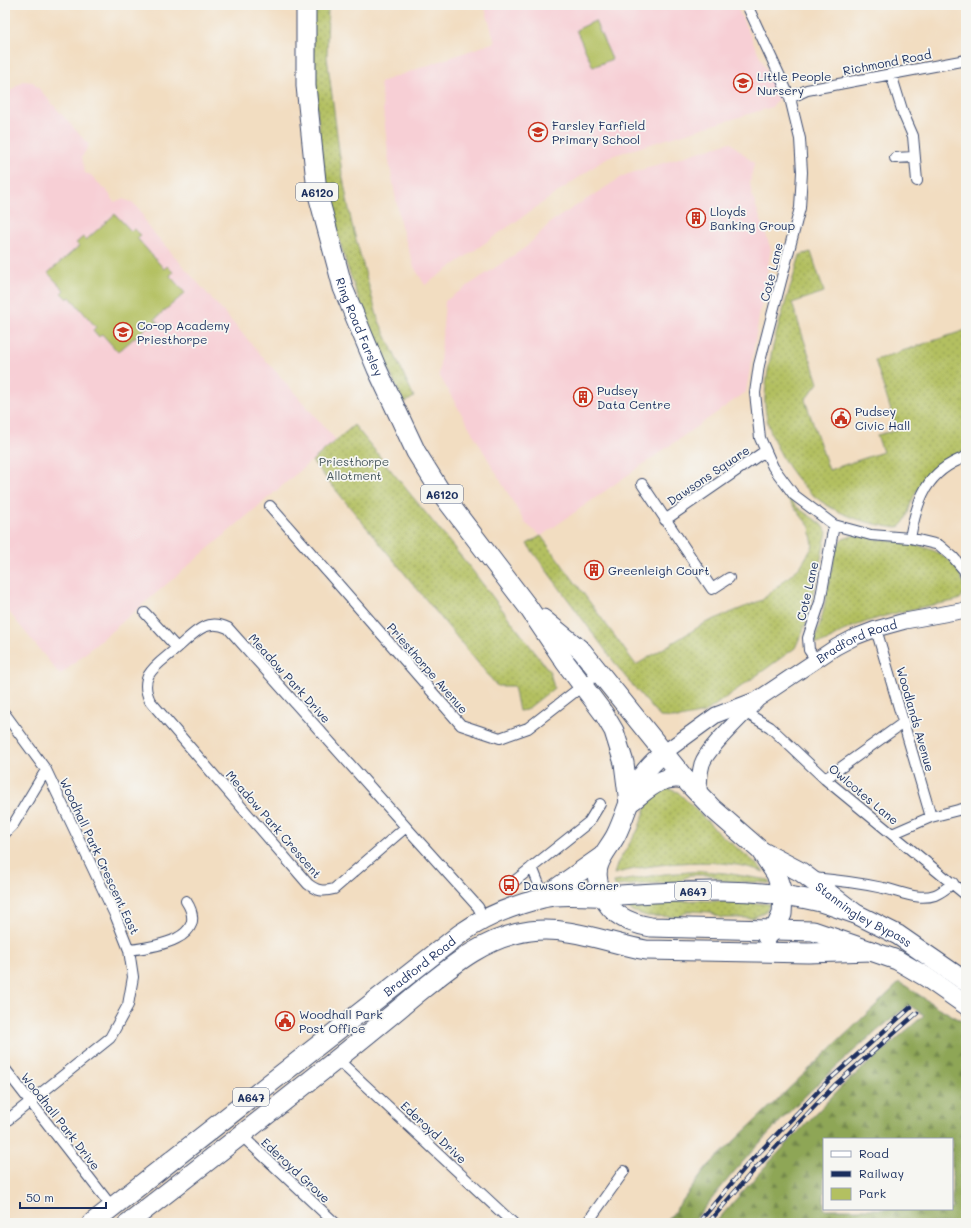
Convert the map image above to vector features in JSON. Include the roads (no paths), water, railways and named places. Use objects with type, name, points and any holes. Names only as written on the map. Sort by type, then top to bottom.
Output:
[{"type":"highway","name":"Ring Road Farsley","points":[[306,5],[306,86],[317,191],[343,288],[380,376],[416,452],[444,497],[528,607]]},
{"type":"highway","name":"A6120","points":[[528,607],[582,651],[664,752]]},
{"type":"highway","name":"A6120","points":[[528,607],[604,714],[614,731],[624,763],[629,803]]},
{"type":"highway","points":[[544,897],[601,857],[616,837],[629,803],[648,767],[664,752],[699,795],[760,850],[776,874],[784,895],[782,914],[774,930],[767,938],[756,945],[737,951]]},
{"type":"highway","points":[[629,803],[662,780],[677,778],[685,779]]},
{"type":"highway","name":"Stanningley Bypass","points":[[760,850],[808,877],[856,914],[898,935],[966,982]]},
{"type":"highway","points":[[601,857],[598,866],[598,881],[602,896]]},
{"type":"highway","name":"A647","points":[[544,897],[716,891],[784,895],[816,901],[856,914]]},
{"type":"highway","name":"Stanningley Bypass","points":[[602,896],[617,916],[639,925],[813,931],[897,960],[926,977],[966,1005]]},
{"type":"highway","name":"Bradford Road","points":[[92,1223],[460,934],[484,919],[544,897]]},
{"type":"highway","name":"Bradford Road","points":[[128,1223],[337,1059],[453,965],[478,948],[504,938],[530,931],[557,930],[578,933],[646,950],[737,951]]},
{"type":"highway","name":"A647","points":[[737,951],[808,953],[871,951]]},
{"type":"main road","name":"Bradford Road","points":[[664,752],[716,716],[758,699],[842,644],[876,629],[905,621],[966,610]]},
{"type":"main road","name":"Bradford Road","points":[[699,795],[699,780],[702,763],[708,752],[758,699]]},
{"type":"street","name":"Cote Lane","points":[[747,5],[790,98],[800,139],[802,172],[800,208],[759,365],[755,393],[760,438],[773,467],[794,495],[834,525],[871,535],[910,538],[939,545],[953,557],[964,570],[966,576]]},
{"type":"street","name":"Richmond Road","points":[[790,98],[807,90],[966,60]]},
{"type":"street","points":[[891,74],[903,113],[913,136],[917,181]]},
{"type":"street","points":[[895,158],[914,157]]},
{"type":"street","name":"Dawsons Square","points":[[665,520],[765,451]]},
{"type":"street","points":[[910,538],[914,514],[922,492],[934,476],[952,462],[966,457]]},
{"type":"street","name":"Dawsons Square","points":[[642,484],[712,589],[729,578]]},
{"type":"street","name":"Priesthorpe Avenue","points":[[270,506],[461,725],[500,738],[528,728],[599,673]]},
{"type":"street","name":"Cote Lane","points":[[816,660],[809,650],[808,638],[820,602],[834,525]]},
{"type":"street","points":[[145,613],[177,648]]},
{"type":"street","name":"Meadow Park Drive","points":[[177,648],[202,627],[211,623],[220,624],[228,628],[406,827]]},
{"type":"street","name":"Woodlands Avenue","points":[[876,629],[931,817]]},
{"type":"street","name":"Meadow Park Crescent","points":[[177,648],[151,671],[146,679],[145,690],[150,701],[315,890],[325,892],[334,889],[406,827]]},
{"type":"street","name":"Owlcotes Lane","points":[[746,713],[770,727],[825,779],[966,895]]},
{"type":"street","name":"Woodhall Park Crescent East","points":[[5,714],[46,770],[116,917],[129,950],[133,977],[128,1005],[110,1038],[5,1122]]},
{"type":"street","points":[[825,779],[903,723]]},
{"type":"street","points":[[5,833],[13,825],[46,770]]},
{"type":"street","points":[[516,880],[589,822],[600,804]]},
{"type":"street","points":[[892,834],[931,817],[966,808]]},
{"type":"street","points":[[406,827],[478,907],[484,919]]},
{"type":"street","points":[[532,868],[544,897]]},
{"type":"street","points":[[808,877],[885,888],[911,896],[934,895],[953,883]]},
{"type":"street","points":[[129,950],[167,944],[183,934],[192,923],[192,911],[186,901]]},
{"type":"street","name":"Ederoyd Drive","points":[[337,1059],[513,1223]]},
{"type":"street","name":"Woodhall Park Drive","points":[[5,1069],[112,1207]]},
{"type":"street","name":"Ederoyd Grove","points":[[241,1135],[331,1220]]},
{"type":"street","points":[[587,1223],[624,1171]]},
{"type":"street","points":[[319,1223],[331,1220]]},
{"type":"railway","points":[[698,1223],[748,1164],[829,1080],[911,1007]]},
{"type":"railway","points":[[708,1223],[754,1170],[835,1085],[917,1013]]},
{"type":"place","name":"Little People Nursery","points":[[743,83]]},
{"type":"place","name":"Farsley Farfield Primary School","points":[[538,132]]},
{"type":"place","name":"Lloyds Banking Group","points":[[696,218]]},
{"type":"place","name":"Co-op Academy Priesthorpe","points":[[123,332]]},
{"type":"place","name":"Pudsey Data Centre","points":[[583,397]]},
{"type":"place","name":"Pudsey Civic Hall","points":[[841,418]]},
{"type":"place","name":"Greenleigh Court","points":[[594,570]]},
{"type":"place","name":"Dawsons Corner","points":[[509,885]]},
{"type":"place","name":"Woodhall Park Post Office","points":[[285,1021]]},
{"type":"park label","name":"Priesthorpe Allotment","points":[[354,468]]}]
